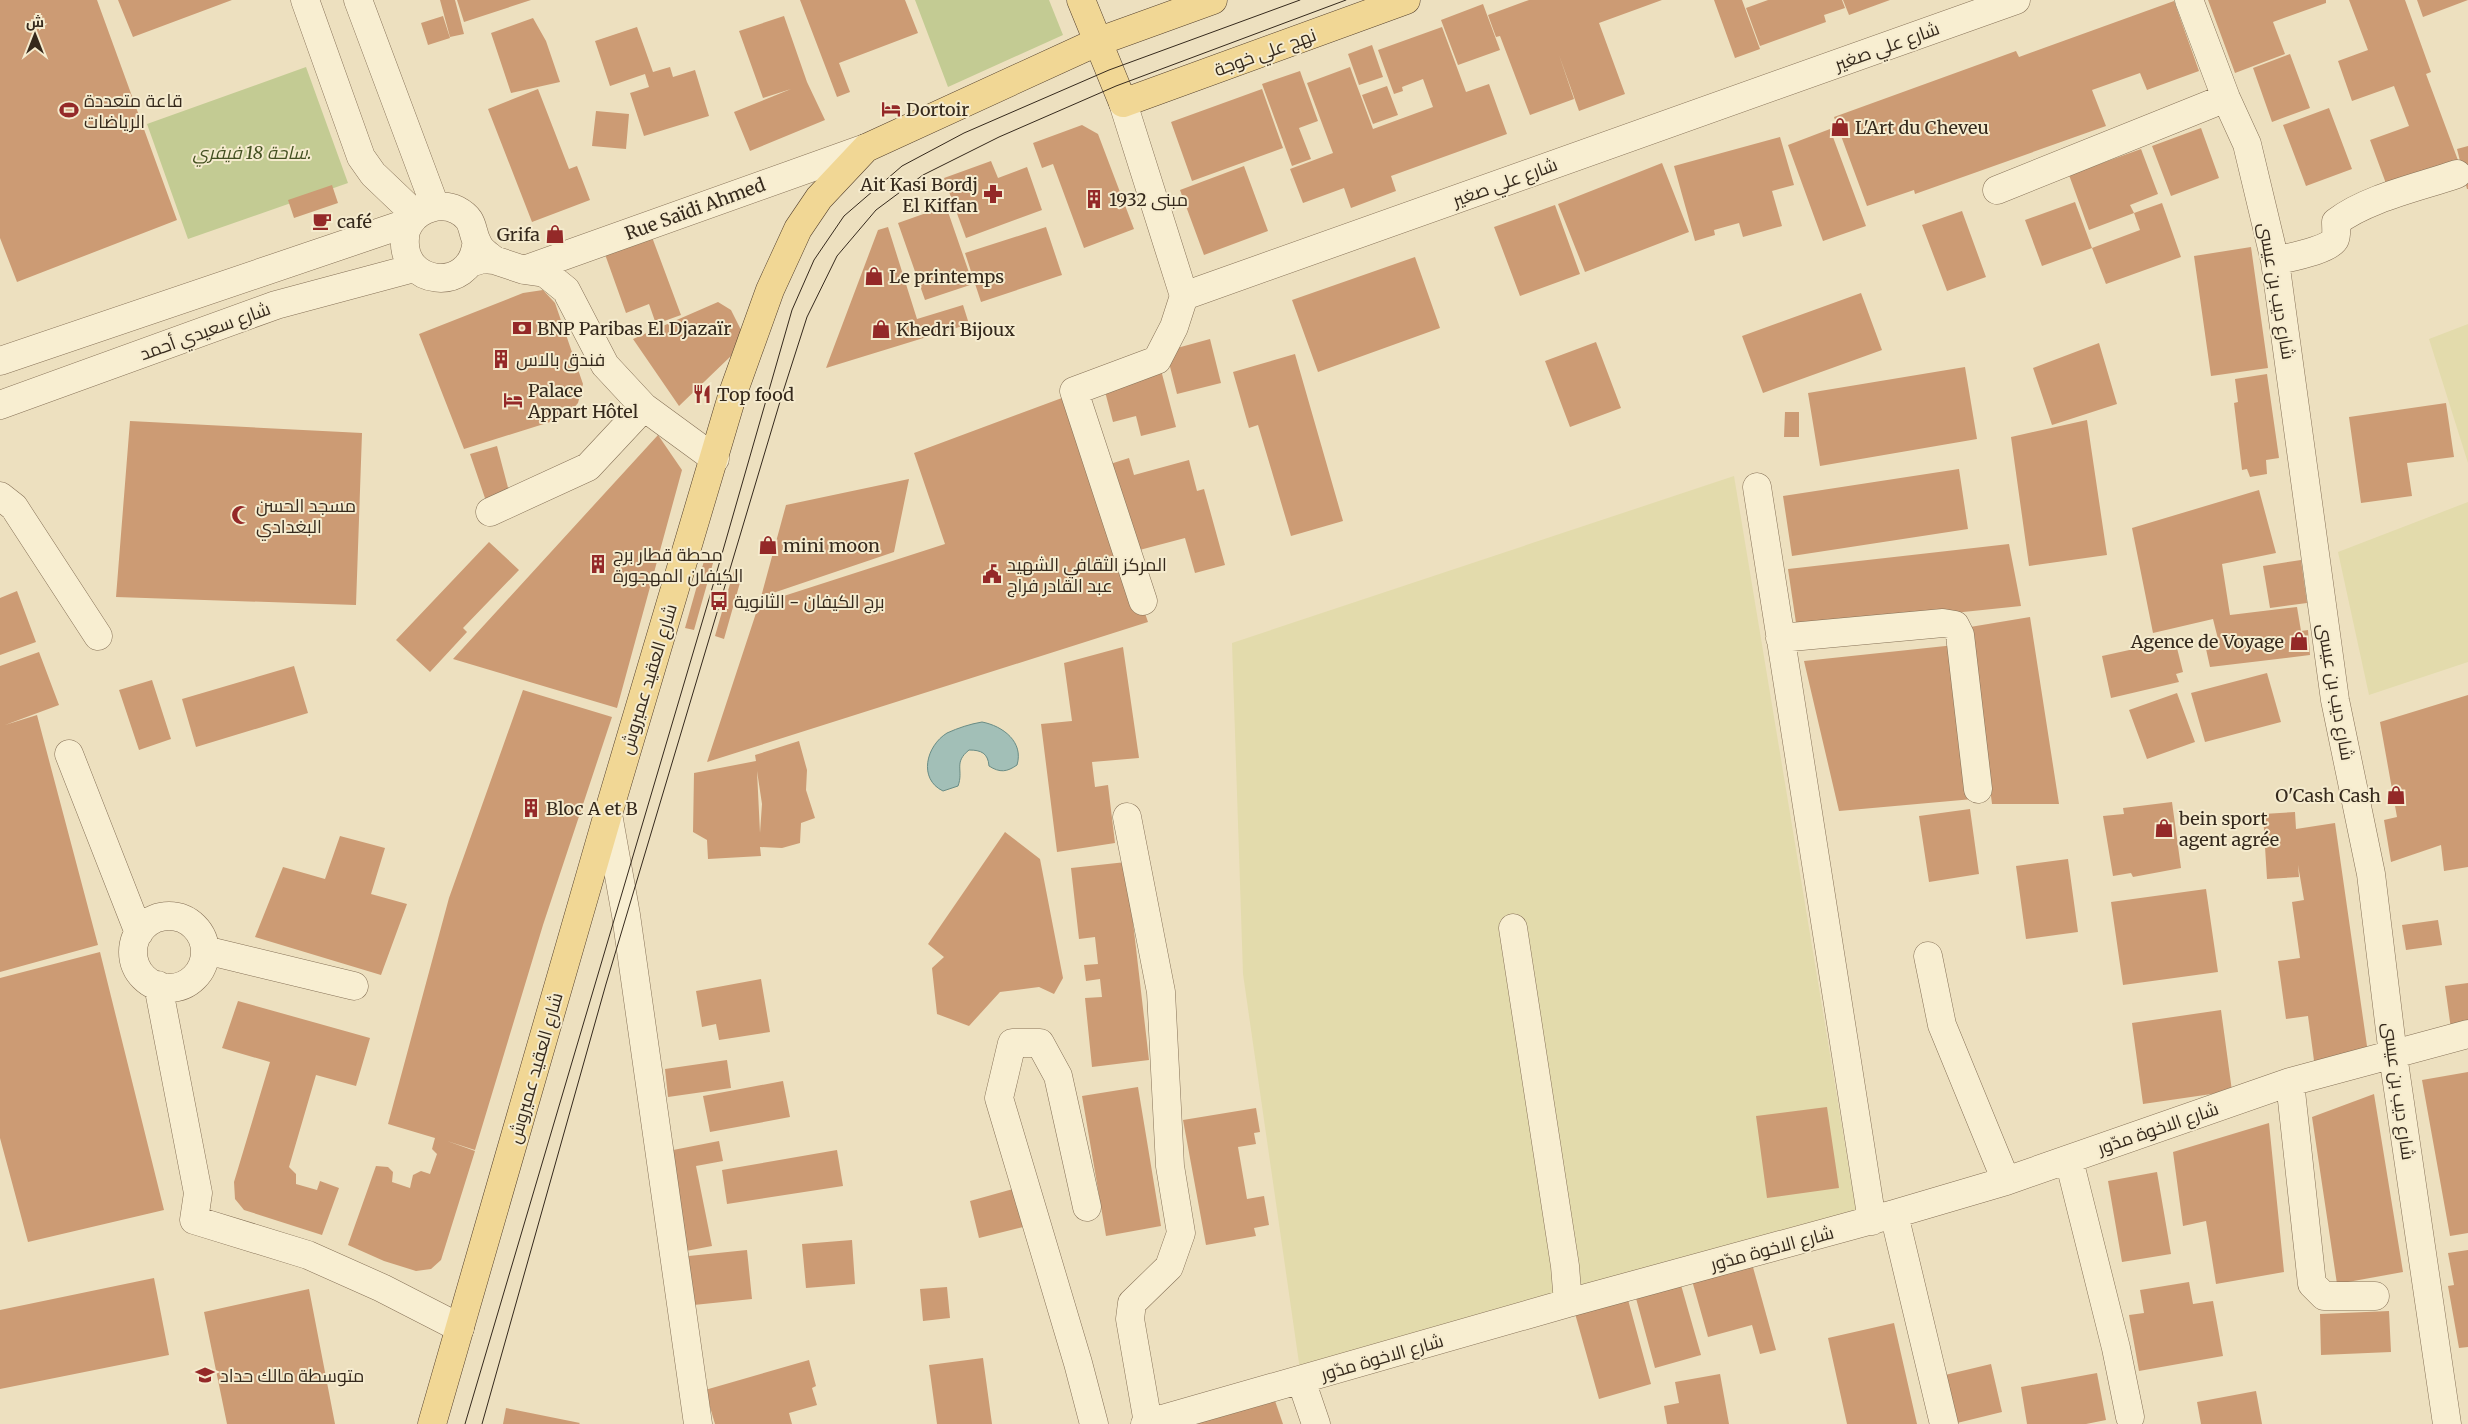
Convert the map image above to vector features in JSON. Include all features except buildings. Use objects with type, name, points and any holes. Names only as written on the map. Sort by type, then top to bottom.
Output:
[{"type":"main road","points":[[1081,0],[1124,104]]},
{"type":"main road","points":[[1097,42],[1213,0]]},
{"type":"main road","name":"نهج علي خوجة","points":[[1124,104],[1406,0]]},
{"type":"main road","name":"شارع العقيد عميروش","points":[[432,1424],[608,814],[748,351],[770,290],[798,229],[819,198],[866,148],[1097,42]]},
{"type":"street","points":[[305,0],[361,157],[373,174],[420,215]]},
{"type":"street","points":[[358,0],[420,215]]},
{"type":"street","name":"شارع علي صغير","points":[[1184,296],[2016,0]]},
{"type":"street","name":"شارع ديب بن عيسى","points":[[2189,0],[2226,98],[2248,144],[2275,261],[2334,700],[2371,874],[2393,1055],[2447,1424]]},
{"type":"street","points":[[1997,190],[2226,98]]},
{"type":"street","points":[[1124,104],[1184,296],[1174,327],[1158,360],[1074,391],[1144,601]]},
{"type":"street","name":"Rue Saïdi Ahmed","points":[[524,270],[866,148]]},
{"type":"street","points":[[2275,261],[2310,252],[2332,243],[2335,238],[2336,222],[2343,217],[2371,204],[2457,174]]},
{"type":"street","points":[[456,209],[471,223],[480,255],[461,272],[450,277],[437,278],[425,275],[414,268],[408,258],[404,246],[405,234],[420,215],[456,209]]},
{"type":"street","name":"شارع سعيدي أحمد","points":[[0,361],[420,215]]},
{"type":"street","points":[[480,255],[524,270],[545,273],[566,290],[606,365],[644,407],[715,459]]},
{"type":"street","name":"شارع سعيدي أحمد","points":[[0,405],[276,305],[414,268]]},
{"type":"street","points":[[490,512],[588,467],[644,407]]},
{"type":"street","points":[[1757,487],[1780,638],[1883,1218],[1944,1424]]},
{"type":"street","points":[[0,496],[14,507],[98,636]]},
{"type":"street","points":[[1780,638],[1943,622],[1955,625],[1960,635],[1978,789]]},
{"type":"street","points":[[69,754],[139,933]]},
{"type":"street","points":[[608,814],[626,914],[698,1424]]},
{"type":"street","points":[[1127,817],[1161,992],[1170,1166],[1181,1234],[1168,1267],[1132,1303],[1130,1319],[1147,1424]]},
{"type":"street","points":[[167,916],[178,917],[198,929],[203,939],[205,950],[204,962],[199,972],[181,986],[169,987],[158,985],[141,973],[133,953],[139,933],[146,924],[167,916]]},
{"type":"street","points":[[1513,928],[1565,1266],[1568,1303]]},
{"type":"street","points":[[205,950],[354,986]]},
{"type":"street","points":[[1928,956],[1942,1025],[2006,1181]]},
{"type":"street","points":[[158,985],[198,1193],[194,1220],[308,1255],[382,1288],[460,1328]]},
{"type":"street","name":"شارع الاخوة مدّور","points":[[1147,1424],[1568,1303],[1883,1218],[2006,1181],[2290,1082],[2468,1034]]},
{"type":"street","points":[[1087,1207],[1058,1076],[1040,1043],[1012,1043],[999,1098],[1078,1363],[1094,1424]]},
{"type":"street","points":[[2290,1082],[2312,1284],[2324,1296],[2374,1296]]},
{"type":"street","points":[[2068,1160],[2116,1348],[2130,1417]]},
{"type":"street","points":[[1301,1380],[1316,1424]]},
{"type":"shaded area","points":[[2468,324],[2468,463],[2429,339]]},
{"type":"shaded area","points":[[1734,476],[1856,1211],[1300,1370],[1243,974],[1232,643]]},
{"type":"shaded area","points":[[2468,502],[2468,662],[2369,695],[2338,552]]},
{"type":"green space","points":[[915,0],[1049,0],[1063,35],[948,87]]},
{"type":"green space","name":"ساحة 18 فيفري.","points":[[306,67],[348,183],[188,239],[147,124]]},
{"type":"water","points":[[982,722],[1004,731],[1015,742],[1018,757],[1017,765],[1000,771],[989,766],[987,758],[983,753],[969,750],[961,759],[958,786],[943,791],[935,786],[930,779],[928,771],[928,762],[934,746],[947,733],[964,726]]},
{"type":"tram line","points":[[465,1424],[709,599],[792,310],[814,260],[844,216],[902,166],[964,133],[1109,70],[1300,0]]},
{"type":"tram line","points":[[482,1424],[606,984],[782,395],[807,317],[837,256],[876,210],[923,175],[999,137],[1116,86],[1346,0]]},
{"type":"place","name":"Dortoir","points":[[891,109]]},
{"type":"place","name":"قاعة متعددة الرياضات","points":[[69,110]]},
{"type":"place","name":"L'Art du Cheveu","points":[[1840,127]]},
{"type":"place","name":"Ait Kasi Bordj El Kiffan","points":[[993,194]]},
{"type":"place","name":"مبنى 1932","points":[[1094,199]]},
{"type":"place","name":"café","points":[[322,221]]},
{"type":"place","name":"Grifa","points":[[555,234]]},
{"type":"place","name":"Le printemps","points":[[874,276]]},
{"type":"place","name":"BNP Paribas El Djazaïr","points":[[522,328]]},
{"type":"place","name":"Khedri Bijoux","points":[[881,329]]},
{"type":"place","name":"فندق بالاس","points":[[501,359]]},
{"type":"place","name":"Top food","points":[[702,394]]},
{"type":"place","name":"Palace Appart Hôtel","points":[[513,400]]},
{"type":"place","name":"مسجد الحسن البغدادي","points":[[241,515]]},
{"type":"place","name":"mini moon","points":[[768,545]]},
{"type":"place","name":"محطة قطار برج الكيفان المهجورة","points":[[598,564]]},
{"type":"place","name":"المركز الثقافي الشهيد عبد القادر فراج","points":[[992,574]]},
{"type":"place","name":"برج الكيفان - الثانوية","points":[[719,601]]},
{"type":"place","name":"Agence de Voyage","points":[[2299,641]]},
{"type":"place","name":"O'Cash Cash","points":[[2396,795]]},
{"type":"place","name":"Bloc A et B","points":[[531,808]]},
{"type":"place","name":"bein sport agent agrée","points":[[2164,828]]},
{"type":"place","name":"متوسطة مالك حداد","points":[[205,1375]]}]
